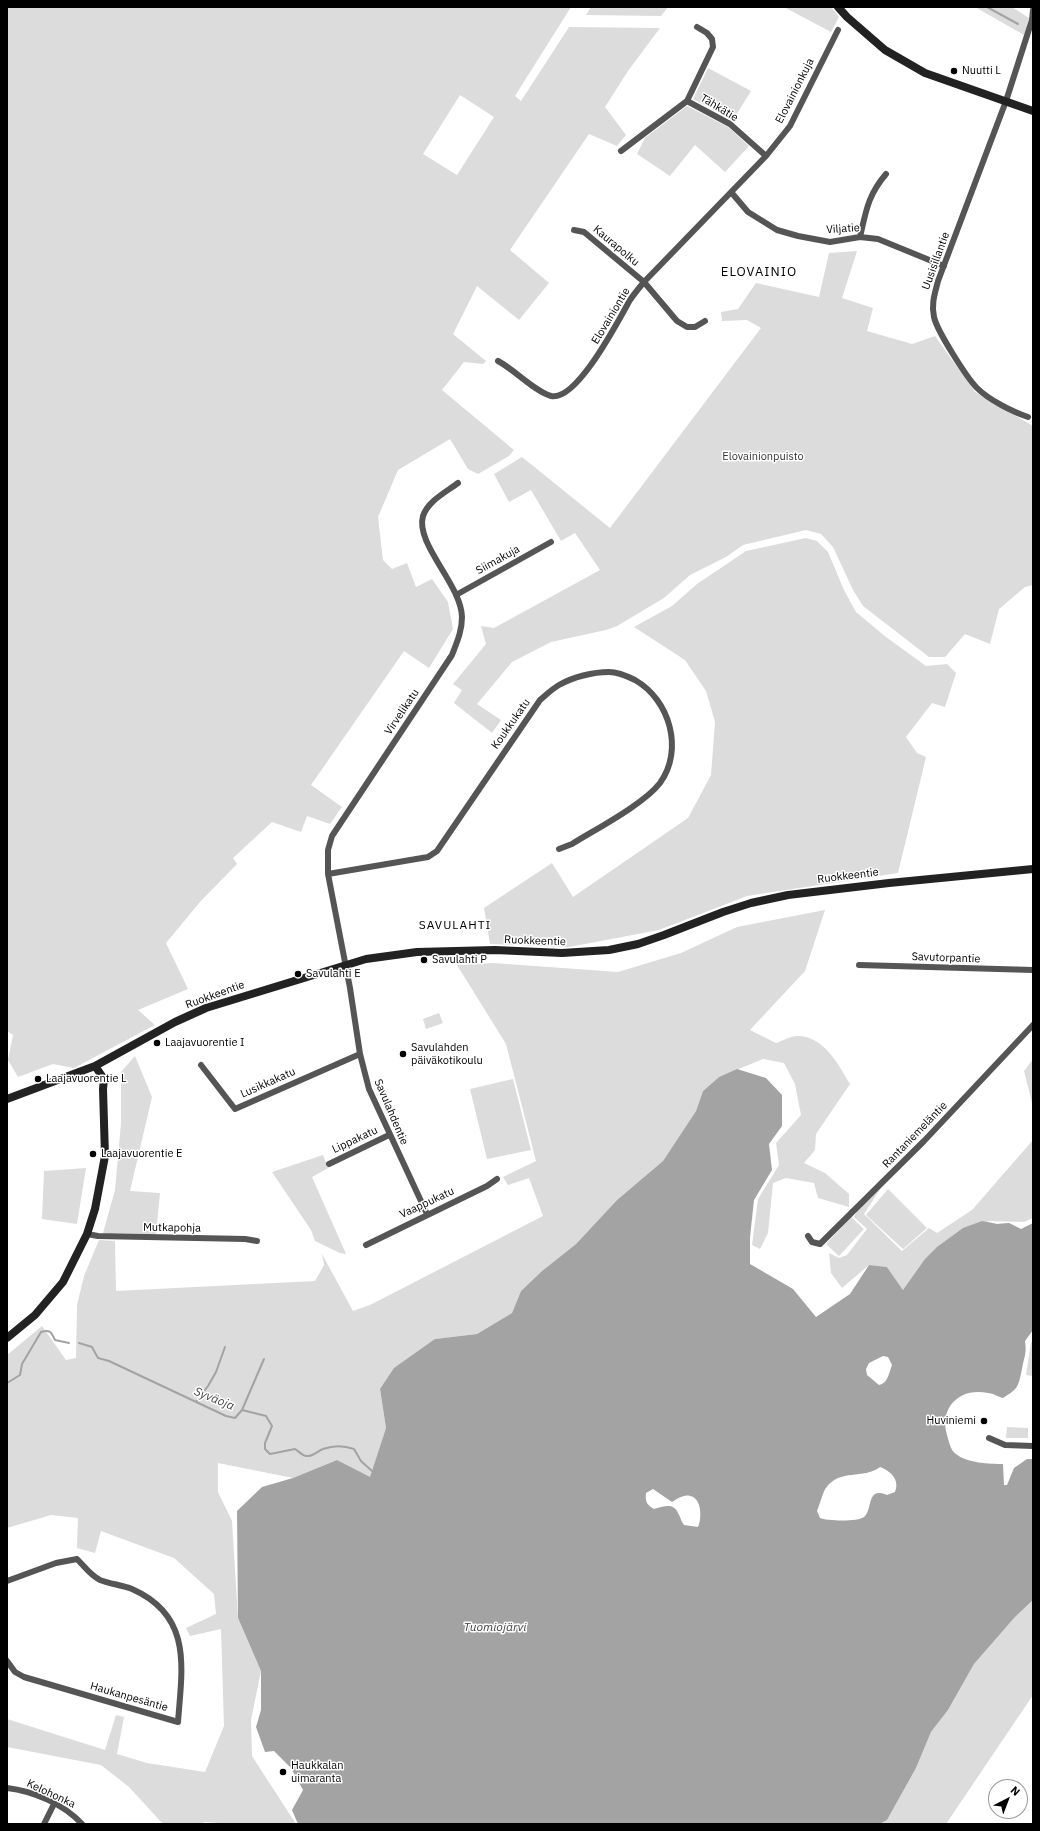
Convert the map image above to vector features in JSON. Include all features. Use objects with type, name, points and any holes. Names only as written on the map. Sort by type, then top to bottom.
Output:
[{"type":"street","points":[[838,7],[885,50],[925,73],[1033,111]]},
{"type":"street","name":"Uusisillantie","points":[[1028,417],[1000,403],[977,388],[940,334],[934,317],[933,299],[1006,101],[1032,20],[1033,10]]},
{"type":"street","points":[[687,101],[713,47],[712,38],[697,27]]},
{"type":"street","name":"Elovainionkuja","points":[[731,192],[766,156],[790,126],[838,30]]},
{"type":"street","name":"Tähkätie","points":[[621,151],[687,101],[730,124],[766,156]]},
{"type":"street","points":[[860,237],[868,202],[875,187],[886,174]]},
{"type":"street","name":"Viljatie","points":[[731,192],[748,212],[777,230],[798,236],[830,242],[860,237],[878,239],[944,266]]},
{"type":"street","name":"Elovainiontie","points":[[498,361],[514,370],[541,392],[553,397],[568,392],[600,353],[632,298],[644,282],[731,192]]},
{"type":"street","name":"Kaurapolku","points":[[574,230],[584,232],[644,282],[677,321],[687,327],[695,327],[705,321]]},
{"type":"street","name":"Virvelikatu","points":[[345,965],[328,874],[328,850],[332,836],[452,655],[461,632],[462,615],[453,586],[427,544],[422,529],[424,516],[432,503],[458,483]]},
{"type":"street","name":"Siimakuja","points":[[456,595],[551,542]]},
{"type":"street","name":"Koukkukatu","points":[[328,874],[428,857],[437,850],[540,700],[558,685],[580,677],[609,672],[629,677],[640,683],[656,698],[670,727],[672,749],[665,774],[647,797],[572,844],[559,849]]},
{"type":"street","name":"Ruokkeentie","points":[[7,1099],[95,1066],[175,1022],[206,1008],[345,965],[387,955],[417,952],[495,950],[562,953],[609,950],[638,944],[751,903],[788,895],[890,882],[1033,869]]},
{"type":"street","name":"Savulahdentie","points":[[345,965],[352,995],[360,1054],[369,1089],[389,1135],[427,1214]]},
{"type":"street","name":"Savutorpantie","points":[[859,965],[1033,970]]},
{"type":"street","name":"Rantaniemeläntie","points":[[808,1236],[812,1242],[820,1244],[924,1141],[1033,1026]]},
{"type":"street","name":"Lusikkakatu","points":[[201,1065],[236,1109],[360,1054]]},
{"type":"street","points":[[7,1338],[35,1315],[63,1282],[88,1234],[95,1209],[105,1156],[104,1079],[95,1066]]},
{"type":"street","name":"Lippakatu","points":[[329,1164],[389,1135]]},
{"type":"street","name":"Vaappukatu","points":[[366,1245],[487,1186],[497,1179]]},
{"type":"street","name":"Mutkapohja","points":[[88,1234],[98,1236],[245,1239],[257,1241]]},
{"type":"street","points":[[989,1438],[1004,1445],[1033,1446]]},
{"type":"street","name":"Haukanpesäntie","points":[[7,1581],[56,1563],[77,1559],[100,1579],[131,1588],[152,1601],[162,1610],[171,1622],[182,1653],[178,1722],[24,1677],[15,1672],[7,1661]]},
{"type":"street","name":"Kelohonka","points":[[7,1788],[22,1790],[54,1804],[75,1816],[82,1824]]},
{"type":"street","points":[[44,1824],[54,1804]]},
{"type":"green space","points":[[7,7],[571,7],[515,96],[521,101],[569,27],[660,28],[628,71],[605,107],[626,135],[617,146],[589,134],[510,250],[549,283],[519,320],[477,286],[453,334],[486,361],[483,364],[464,362],[442,390],[514,450],[509,456],[478,474],[468,469],[450,439],[398,470],[378,517],[383,560],[392,569],[407,563],[416,587],[432,579],[448,602],[453,629],[429,668],[404,651],[311,785],[342,807],[330,824],[307,816],[301,832],[272,822],[233,858],[237,864],[200,902],[166,943],[188,989],[138,1010],[155,1025],[74,1068],[53,1064],[18,1077],[8,1060],[13,1035],[7,1031]],"holes":[[[460,95],[494,117],[457,175],[423,154]]]},
{"type":"green space","points":[[591,7],[668,7],[661,16],[586,15]]},
{"type":"green space","points":[[784,7],[831,7],[839,17],[831,32]]},
{"type":"green space","points":[[975,7],[1012,7],[1029,18],[1024,35]]},
{"type":"green space","points":[[708,68],[751,91],[733,120],[693,99]]},
{"type":"green space","points":[[687,106],[728,127],[749,146],[725,172],[695,145],[670,176],[637,154],[645,138]]},
{"type":"green space","name":"Elovainionpuisto","points":[[857,251],[842,298],[873,308],[867,331],[912,344],[935,336],[975,392],[1033,426],[1033,585],[1025,587],[999,609],[990,644],[965,634],[945,657],[929,657],[863,606],[853,590],[833,547],[821,534],[806,530],[743,545],[726,557],[690,575],[664,598],[617,626],[606,630],[551,642],[512,662],[477,704],[501,720],[492,733],[454,703],[462,690],[453,684],[486,644],[481,626],[494,628],[600,570],[575,533],[561,541],[531,490],[509,502],[494,474],[522,457],[610,528],[761,328],[747,320],[722,321],[721,312],[738,309],[756,283],[819,297],[829,253]]},
{"type":"green space","points":[[806,538],[817,541],[828,552],[844,590],[856,612],[886,637],[926,666],[947,664],[956,673],[945,707],[932,703],[906,737],[917,753],[926,757],[898,873],[747,896],[659,930],[569,947],[490,944],[484,908],[552,863],[573,897],[688,818],[711,775],[715,722],[706,691],[685,660],[634,627],[672,606],[697,584],[746,551]]},
{"type":"green space","points":[[825,910],[805,971],[750,1030],[776,1043],[797,1036],[807,1037],[815,1041],[829,1052],[850,1084],[816,1134],[815,1150],[804,1163],[825,1173],[849,1194],[849,1207],[818,1198],[814,1183],[786,1178],[773,1183],[768,1233],[760,1249],[752,1245],[758,1199],[779,1165],[776,1143],[801,1115],[795,1084],[784,1063],[763,1059],[719,1077],[703,1091],[696,1111],[663,1161],[617,1200],[576,1244],[542,1271],[521,1291],[512,1313],[477,1334],[435,1339],[380,1389],[386,1428],[370,1478],[337,1460],[293,1478],[218,1463],[218,1492],[232,1521],[238,1618],[261,1671],[251,1720],[252,1756],[296,1824],[233,1824],[204,1822],[202,1824],[163,1824],[129,1787],[101,1765],[7,1747],[7,1719],[105,1750],[116,1715],[124,1717],[117,1754],[147,1763],[205,1772],[224,1726],[221,1629],[190,1636],[186,1628],[216,1614],[214,1594],[174,1558],[101,1531],[95,1553],[77,1548],[78,1518],[51,1515],[7,1528],[7,1355],[42,1326],[66,1360],[76,1358],[77,1305],[84,1276],[99,1240],[115,1241],[116,1291],[315,1281],[324,1265],[322,1254],[353,1311],[370,1305],[543,1216],[529,1178],[508,1185],[503,1177],[536,1161],[506,1044],[457,965],[493,963],[618,972],[681,953],[737,927]]},
{"type":"green space","points":[[439,1013],[443,1023],[426,1029],[423,1019]]},
{"type":"green space","points":[[135,1056],[152,1097],[130,1191],[160,1193],[156,1234],[103,1233],[115,1190],[121,1123],[121,1072]]},
{"type":"green space","points":[[1033,1059],[1033,1107],[1024,1071]]},
{"type":"green space","points":[[513,1079],[531,1150],[487,1159],[470,1089]]},
{"type":"green space","points":[[1033,1140],[1033,1218],[1024,1222],[986,1221],[997,1224],[1009,1223],[1021,1229],[1033,1223],[903,1290],[887,1267],[869,1265],[842,1288],[831,1273],[829,1253],[839,1258],[847,1255],[867,1229],[854,1217],[857,1211],[881,1188],[864,1214],[902,1251],[929,1228],[937,1233],[972,1210]]},
{"type":"green space","points":[[323,1155],[328,1168],[312,1177],[346,1254],[340,1253],[315,1241],[311,1230],[272,1172]]},
{"type":"green space","points":[[86,1168],[77,1224],[42,1219],[44,1171]]},
{"type":"green space","points":[[888,1189],[927,1228],[903,1249],[866,1215]]},
{"type":"green space","points":[[851,1217],[864,1229],[839,1256],[826,1244]]},
{"type":"green space","points":[[1033,1340],[1033,1376],[1026,1375],[1031,1343]]},
{"type":"green space","points":[[1007,1427],[1028,1428],[1028,1438],[1006,1438]]},
{"type":"green space","points":[[1033,1600],[1033,1695],[946,1824],[881,1824],[887,1820],[916,1768],[931,1732],[948,1710],[974,1664],[1015,1617]]},
{"type":"water","name":"Tuomiojärvi","points":[[737,1069],[766,1078],[782,1095],[782,1126],[769,1144],[772,1170],[754,1200],[750,1237],[750,1264],[793,1289],[816,1317],[850,1294],[869,1265],[887,1267],[903,1290],[925,1259],[937,1247],[963,1228],[982,1221],[997,1224],[1009,1223],[1021,1229],[1033,1223],[1033,1330],[1025,1341],[1025,1355],[1017,1386],[1012,1392],[1003,1398],[990,1393],[978,1392],[961,1396],[954,1401],[949,1408],[945,1425],[951,1448],[960,1457],[978,1462],[1003,1464],[1004,1485],[1007,1485],[1014,1468],[1027,1459],[1033,1459],[1033,1600],[1015,1617],[974,1664],[948,1710],[931,1732],[916,1768],[887,1820],[880,1824],[298,1824],[292,1810],[303,1790],[291,1768],[274,1751],[265,1752],[256,1727],[261,1710],[261,1671],[238,1618],[237,1511],[262,1487],[293,1478],[337,1460],[370,1477],[386,1428],[380,1389],[394,1368],[435,1339],[477,1334],[512,1313],[521,1291],[542,1271],[576,1244],[617,1200],[663,1161],[696,1111],[703,1091],[719,1077]],"holes":[[[883,1356],[888,1357],[892,1365],[886,1380],[879,1385],[867,1375],[866,1369],[869,1363]],[[880,1467],[894,1476],[896,1484],[895,1492],[887,1495],[880,1493],[873,1496],[867,1514],[861,1519],[829,1520],[820,1518],[817,1511],[825,1489],[832,1482],[845,1476],[873,1471]],[[653,1489],[672,1502],[685,1496],[694,1498],[700,1509],[698,1527],[684,1525],[676,1510],[671,1506],[664,1506],[654,1509],[652,1508],[646,1501],[646,1493]]]},
{"type":"waterway","points":[[987,7],[1018,24]]},
{"type":"waterway","name":"Syväoja","points":[[7,1383],[20,1375],[22,1364],[41,1332],[48,1331],[55,1340],[69,1343]]},
{"type":"waterway","name":"Syväoja","points":[[79,1343],[92,1347],[98,1358],[109,1361],[226,1416],[235,1418],[242,1410],[266,1416],[272,1426],[265,1443],[265,1449],[270,1454],[295,1449],[303,1455],[308,1456],[335,1446],[346,1447],[354,1449],[361,1461],[372,1471]]},
{"type":"waterway","points":[[197,1401],[216,1372],[225,1347]]},
{"type":"waterway","points":[[242,1410],[264,1359]]},
{"type":"place","name":"Nuutti L","points":[[954,71]]},
{"type":"place","name":"Savulahti P","points":[[424,960]]},
{"type":"place","name":"Savulahti E","points":[[298,974]]},
{"type":"place","name":"Laajavuorentie I","points":[[157,1043]]},
{"type":"place","name":"Savulahden päiväkotikoulu","points":[[403,1054]]},
{"type":"place","name":"Laajavuorentie L","points":[[38,1079]]},
{"type":"place","name":"Laajavuorentie E","points":[[93,1154]]},
{"type":"place","name":"Huviniemi","points":[[984,1421]]},
{"type":"place","name":"Haukkalan uimaranta","points":[[283,1772]]},
{"type":"district","name":"ELOVAINIO","points":[[759,272]]},
{"type":"district","name":"SAVULAHTI","points":[[455,926]]}]
